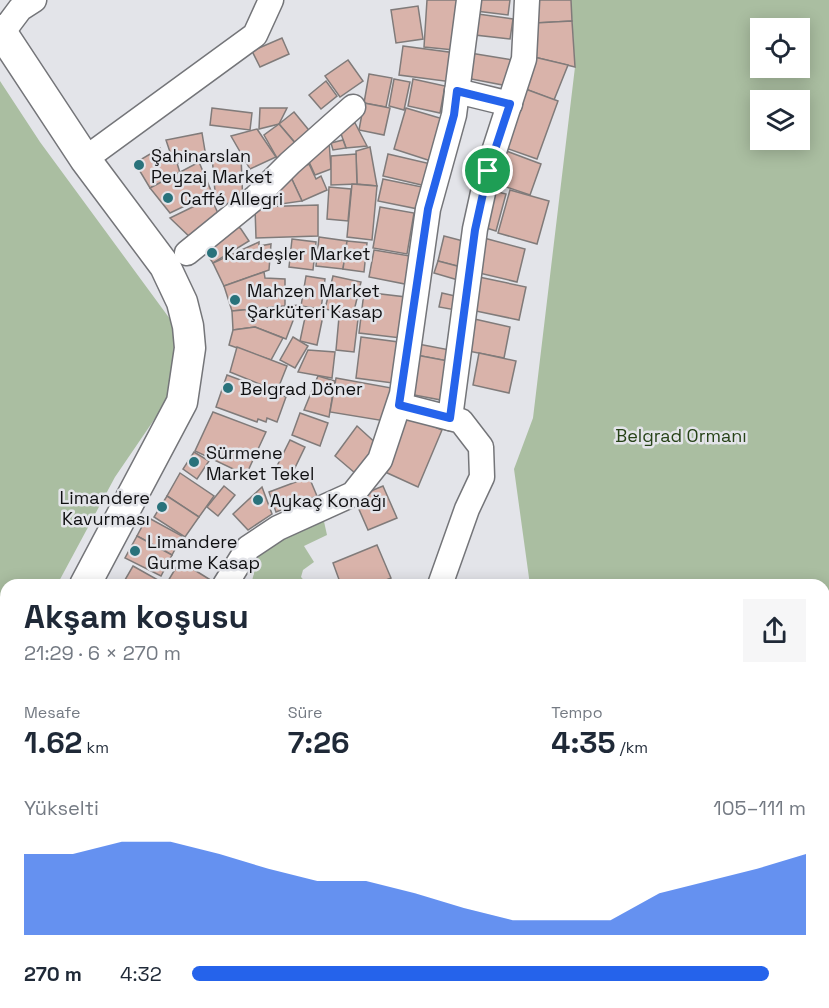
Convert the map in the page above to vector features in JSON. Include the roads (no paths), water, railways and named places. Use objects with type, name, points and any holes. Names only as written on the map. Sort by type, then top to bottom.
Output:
[{"type":"main road","points":[[1,32],[85,159],[165,266],[182,303],[189,326],[190,348],[182,402],[88,579]]},
{"type":"street","points":[[1,32],[20,9],[34,0]]},
{"type":"street","points":[[85,159],[255,35],[271,0]]},
{"type":"street","points":[[229,579],[248,548],[278,528],[353,494],[380,460],[399,405],[428,209],[454,115],[469,0]]},
{"type":"street","points":[[450,418],[475,230],[488,171],[524,59],[527,0]]},
{"type":"street","points":[[457,91],[510,104]]},
{"type":"street","points":[[187,253],[256,197],[352,107]]},
{"type":"street","points":[[399,405],[461,421],[481,447],[482,477],[467,509],[442,579]]},
{"type":"place","name":"Şahinarslan Peyzaj Market","points":[[139,165]]},
{"type":"place","name":"Caffé Allegri","points":[[168,198]]},
{"type":"place","name":"Kardeşler Market","points":[[212,253]]},
{"type":"place","name":"Mahzen Market Şarküteri Kasap","points":[[235,300]]},
{"type":"place","name":"Belgrad Döner","points":[[228,388]]},
{"type":"place","name":"Sürmene Market Tekel","points":[[194,462]]},
{"type":"place","name":"Aykaç Konağı","points":[[258,500]]},
{"type":"place","name":"Limandere Kavurması","points":[[162,507]]},
{"type":"place","name":"Limandere Gurme Kasap","points":[[135,551]]},
{"type":"park label","name":"Belgrad Ormanı","points":[[681,435]]}]
